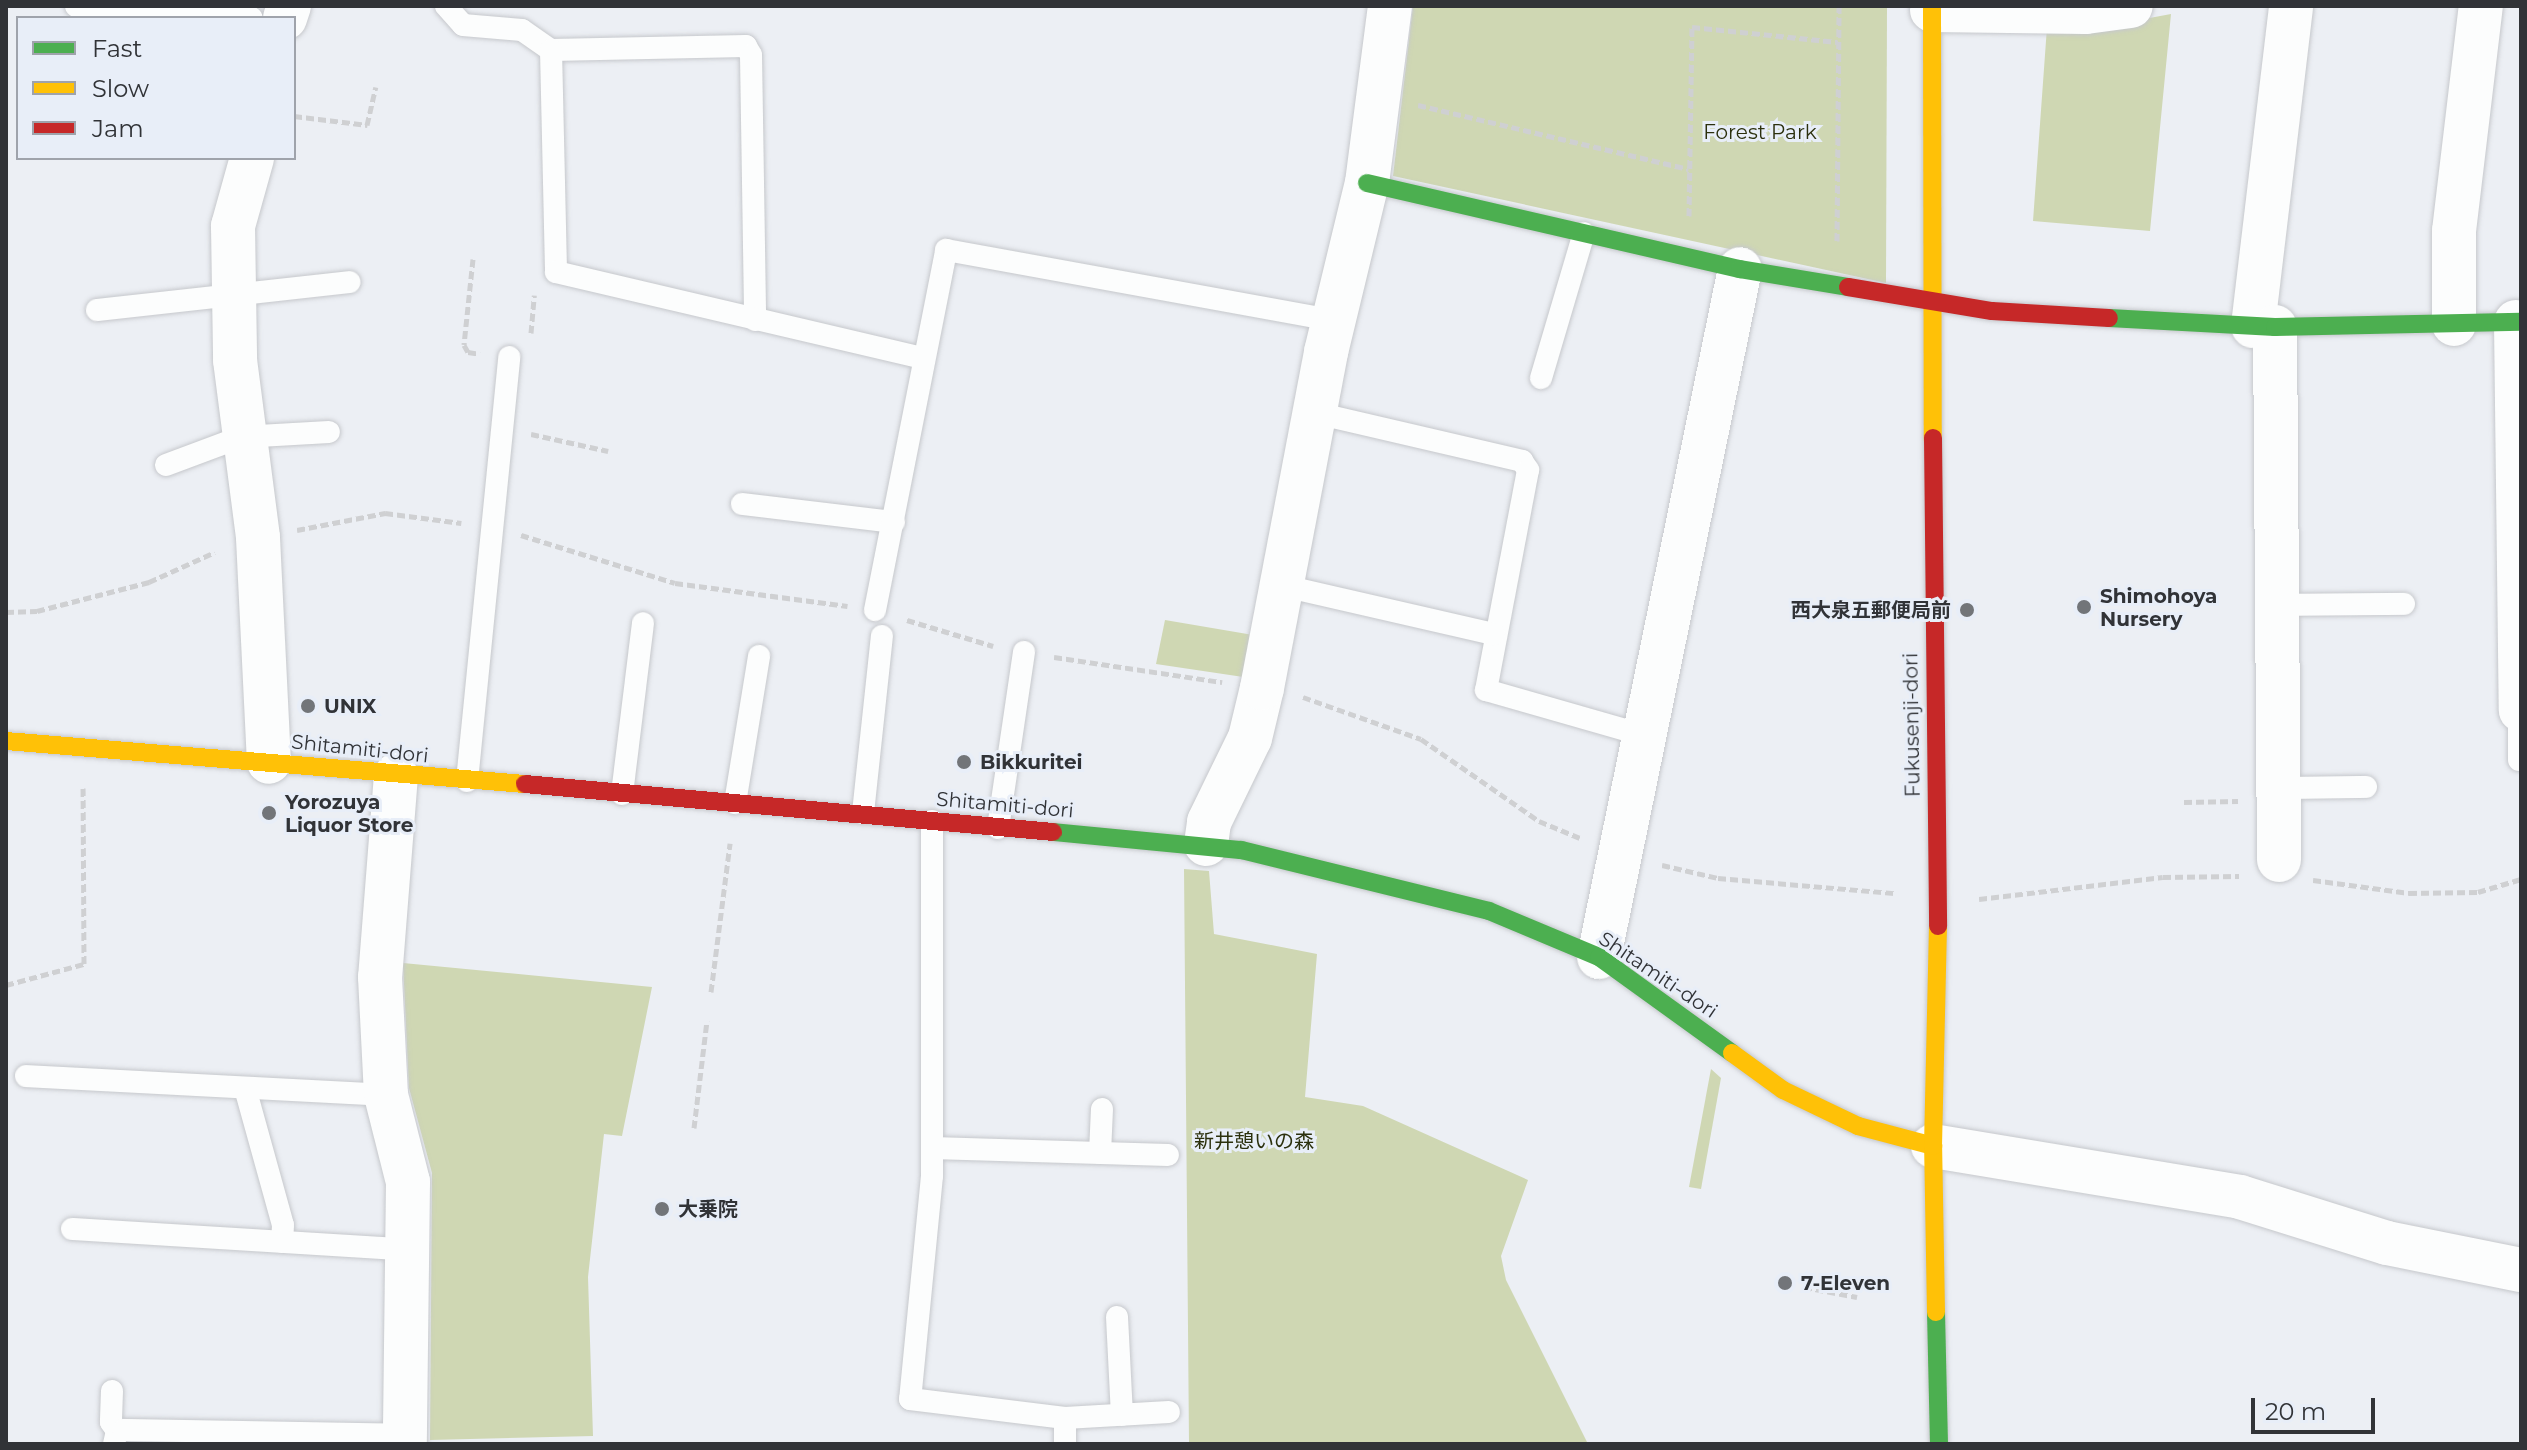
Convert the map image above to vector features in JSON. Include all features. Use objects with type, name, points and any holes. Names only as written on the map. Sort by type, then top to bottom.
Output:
[{"type":"street","points":[[1206,844],[1209,822],[1250,738],[1262,688],[1316,413],[1367,183],[1390,6]]},
{"type":"street","points":[[1932,8],[2086,12],[2131,6]]},
{"type":"street","points":[[2279,860],[2277,605],[2264,327],[2291,6]]},
{"type":"street","points":[[2454,324],[2454,231],[2481,6]]},
{"type":"street","name":"Fukusenji-dori","points":[[1932,8],[1933,750],[1939,962],[1933,1146],[1939,1444]]},
{"type":"street","points":[[251,160],[233,226],[234,292],[241,437],[258,538],[269,762]]},
{"type":"street","points":[[1367,183],[1740,269],[1992,311],[2264,327],[2518,322],[2520,710]]},
{"type":"street","points":[[1599,957],[1740,269]]},
{"type":"street","name":"Shitamiti-dori","points":[[6,741],[1206,844],[1489,911],[1599,957],[1783,1090],[1858,1126],[1933,1146]]},
{"type":"street","points":[[396,775],[380,977],[386,1095],[408,1182],[411,1250],[405,1439]]},
{"type":"street","points":[[1933,1146],[2240,1197],[2387,1243],[2521,1270]]},
{"type":"lane","points":[[446,6],[470,28],[522,30],[551,50],[746,46],[751,55],[755,320]]},
{"type":"lane","points":[[70,7],[219,16]]},
{"type":"lane","points":[[551,50],[556,272],[923,358]]},
{"type":"lane","points":[[1541,378],[1584,233]]},
{"type":"lane","points":[[875,610],[946,250],[1336,321]]},
{"type":"lane","points":[[97,310],[234,292],[349,282]]},
{"type":"lane","points":[[467,781],[509,357]]},
{"type":"lane","points":[[1316,413],[1526,465],[1486,690],[1646,736]]},
{"type":"lane","points":[[166,465],[241,437],[329,432]]},
{"type":"lane","points":[[742,504],[894,522]]},
{"type":"lane","points":[[1284,586],[1494,634]]},
{"type":"lane","points":[[2277,605],[2404,604]]},
{"type":"lane","points":[[622,794],[643,623]]},
{"type":"lane","points":[[863,813],[882,636]]},
{"type":"lane","points":[[998,828],[1024,652]]},
{"type":"lane","points":[[735,803],[759,656]]},
{"type":"lane","points":[[2519,760],[2520,710]]},
{"type":"lane","points":[[2279,795],[2366,787]]},
{"type":"lane","points":[[932,821],[932,1148],[910,1399],[1065,1418],[1169,1412]]},
{"type":"lane","points":[[26,1076],[386,1095]]},
{"type":"lane","points":[[245,1088],[283,1225],[282,1242]]},
{"type":"lane","points":[[1100,1153],[1102,1109]]},
{"type":"lane","points":[[932,1148],[1168,1155]]},
{"type":"lane","points":[[72,1229],[411,1250]]},
{"type":"lane","points":[[1117,1317],[1122,1415]]},
{"type":"lane","points":[[112,1391],[111,1422],[116,1438],[405,1439]]},
{"type":"lane","points":[[1065,1418],[1065,1444]]},
{"type":"path","points":[[1837,286],[1839,6]]},
{"type":"path","points":[[1688,257],[1692,27],[1837,42]]},
{"type":"path","points":[[296,116],[367,125],[376,87]]},
{"type":"path","points":[[1379,96],[1689,169]]},
{"type":"path","points":[[473,259],[464,350],[509,357],[527,355],[535,290],[556,272]]},
{"type":"path","points":[[502,428],[608,451]]},
{"type":"path","points":[[6,612],[37,611],[149,582],[258,538],[385,513],[492,528]]},
{"type":"path","points":[[1262,688],[1421,739],[1539,821],[1622,854],[1718,878],[1894,893]]},
{"type":"path","points":[[6,985],[84,964],[83,747]]},
{"type":"path","points":[[2184,802],[2279,795]]},
{"type":"path","points":[[711,992],[735,803]]},
{"type":"path","points":[[1987,898],[2004,896]]},
{"type":"path","points":[[694,1128],[707,1021]]},
{"type":"path","points":[[1804,1287],[1857,1297]]},
{"type":"green space","name":"Forest Park","points":[[1413,6],[1887,6],[1886,283],[1393,176]]},
{"type":"green space","points":[[2171,14],[2150,231],[2033,221],[2047,27],[2112,25]]},
{"type":"green space","points":[[1165,620],[1259,636],[1250,678],[1156,664]]},
{"type":"green space","name":"新井憩いの森","points":[[1184,869],[1209,871],[1214,934],[1317,954],[1305,1097],[1363,1106],[1528,1180],[1501,1256],[1506,1280],[1588,1444],[1189,1444]]},
{"type":"green space","points":[[403,963],[652,987],[622,1136],[604,1134],[588,1277],[593,1436],[430,1440],[432,1173],[409,1088]]},
{"type":"green space","points":[[1711,1069],[1721,1078],[1701,1189],[1689,1187]]},
{"type":"traffic: fast","points":[[1367,183],[1740,269],[1848,287]]},
{"type":"traffic: fast","points":[[2109,318],[2275,327],[2521,322]]},
{"type":"traffic: fast","points":[[1053,832],[1241,850],[1489,911],[1599,957],[1732,1053]]},
{"type":"traffic: fast","points":[[1936,1312],[1939,1444]]},
{"type":"traffic: slow","points":[[1932,6],[1933,438]]},
{"type":"traffic: slow","points":[[6,741],[525,784]]},
{"type":"traffic: slow","points":[[1936,1312],[1933,1146],[1938,926]]},
{"type":"traffic: slow","points":[[1732,1053],[1783,1090],[1858,1126],[1933,1146]]},
{"type":"traffic: jam","points":[[1848,287],[1992,311],[2109,318]]},
{"type":"traffic: jam","points":[[1933,438],[1938,926]]},
{"type":"traffic: jam","points":[[525,784],[1053,832]]},
{"type":"place","name":"Shimohoya Nursery","points":[[2084,607]]},
{"type":"place","name":"西大泉五郵便局前","points":[[1967,610]]},
{"type":"place","name":"UNIX","points":[[308,706]]},
{"type":"place","name":"Bikkuritei","points":[[964,762]]},
{"type":"place","name":"Yorozuya Liquor Store","points":[[269,813]]},
{"type":"place","name":"大乗院","points":[[662,1209]]},
{"type":"place","name":"7-Eleven","points":[[1785,1283]]}]
